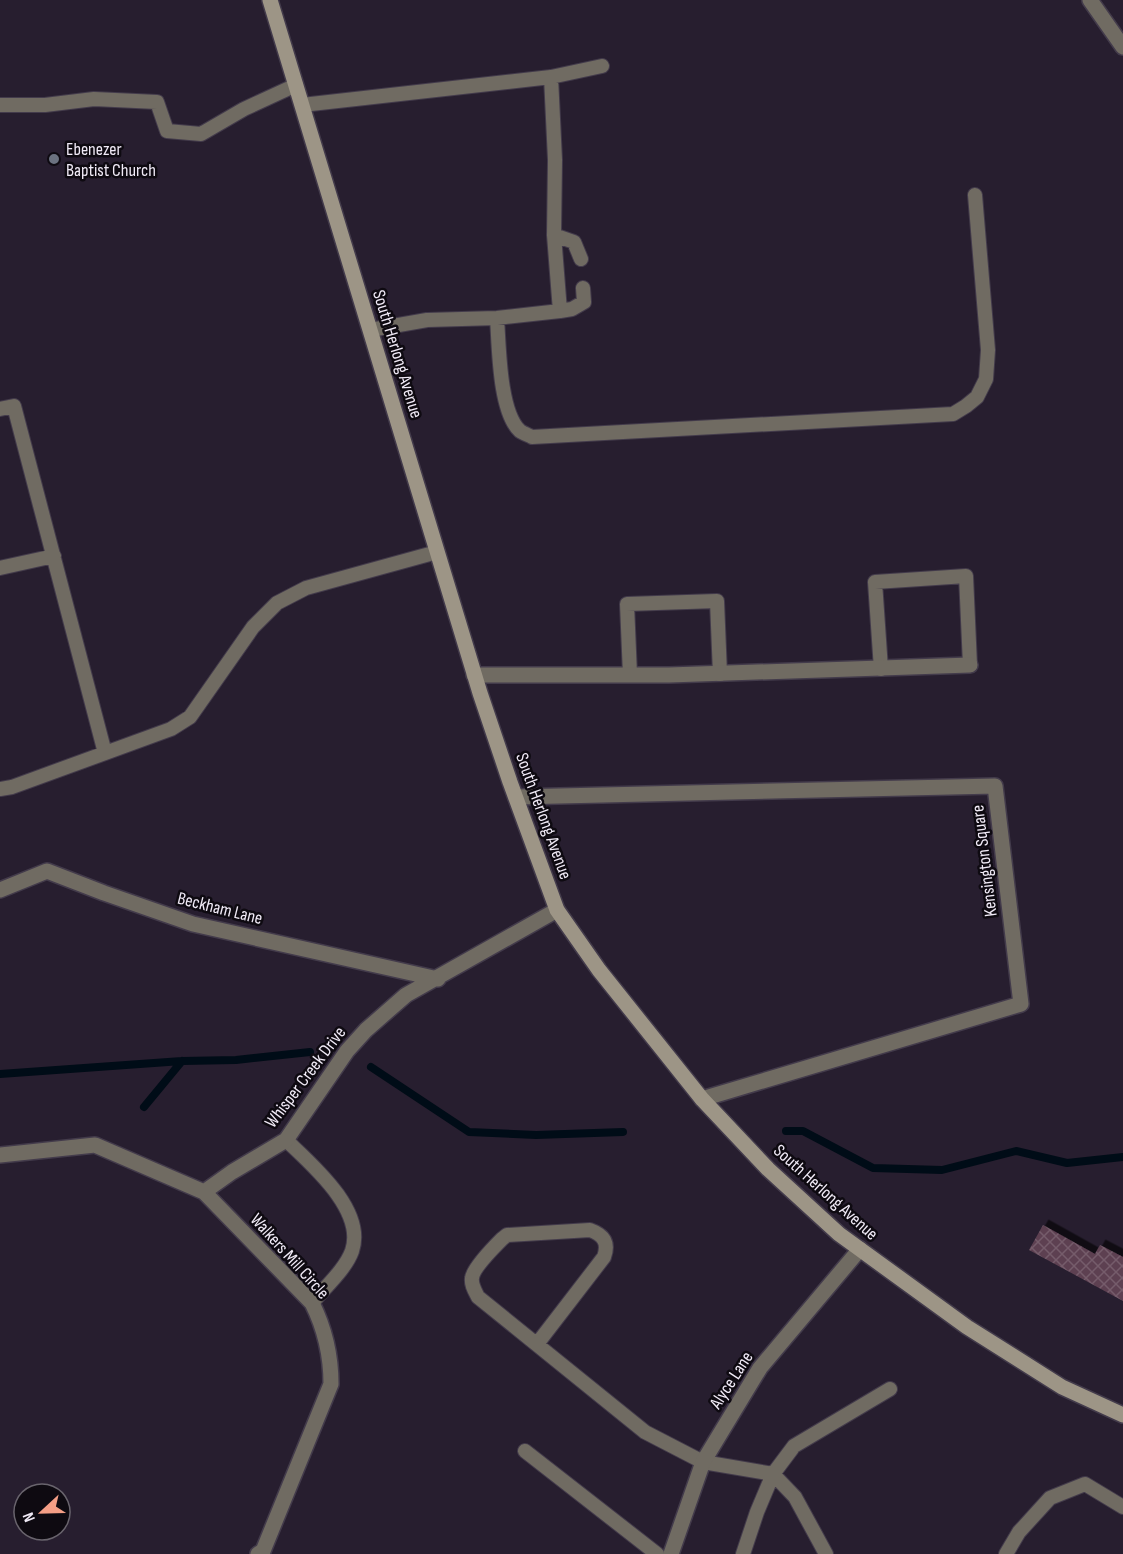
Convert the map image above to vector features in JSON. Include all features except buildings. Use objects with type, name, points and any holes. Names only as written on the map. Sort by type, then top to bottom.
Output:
[{"type":"street","name":"South Herlong Avenue","points":[[270,0],[474,675],[557,910],[598,970],[702,1099],[768,1169],[839,1234],[967,1327],[1062,1387],[1123,1415]]},
{"type":"street","points":[[1090,0],[1123,47]]},
{"type":"street","points":[[474,675],[720,674],[970,665]]},
{"type":"street","name":"Kensington Square","points":[[516,797],[995,786],[1021,1004],[702,1099]]},
{"type":"street","name":"Beckham Lane","points":[[0,890],[47,871],[193,924],[438,979]]},
{"type":"street","name":"Whisper Creek Drive","points":[[204,1192],[232,1172],[286,1140],[347,1051],[366,1030],[406,995],[557,910]]},
{"type":"street","name":"Walkers Mill Circle","points":[[0,1155],[95,1145],[204,1192],[312,1303],[327,1341],[331,1359],[330,1383],[263,1553]]},
{"type":"street","name":"Alyce Lane","points":[[671,1554],[703,1462],[760,1368],[860,1249]]},
{"type":"lane","points":[[302,105],[551,77],[602,66]]},
{"type":"lane","points":[[551,77],[555,160],[554,235],[560,311]]},
{"type":"lane","points":[[0,105],[45,105],[94,99],[157,102],[167,131],[201,134],[244,109],[296,85]]},
{"type":"lane","points":[[497,318],[502,382],[511,418],[520,431],[532,437],[953,414],[977,397],[986,379],[988,350],[975,195]]},
{"type":"lane","points":[[554,235],[574,242],[581,259]]},
{"type":"lane","points":[[370,330],[427,321],[497,318],[572,309],[584,302],[583,288]]},
{"type":"lane","points":[[0,409],[14,406],[105,753]]},
{"type":"lane","points":[[0,789],[12,787],[171,729],[190,717],[253,627],[277,603],[306,588],[437,552]]},
{"type":"lane","points":[[0,568],[54,556]]},
{"type":"lane","points":[[880,669],[875,582],[966,576],[970,665]]},
{"type":"lane","points":[[630,675],[627,604],[717,601],[720,674]]},
{"type":"lane","points":[[286,1140],[331,1184],[339,1196],[352,1230],[351,1252],[342,1267],[312,1303]]},
{"type":"lane","points":[[537,1344],[604,1257],[607,1248],[605,1240],[598,1233],[590,1230],[507,1235],[474,1271],[472,1279],[478,1297],[645,1432],[703,1462],[773,1474],[795,1497],[826,1554]]},
{"type":"lane","points":[[743,1554],[773,1474],[794,1446],[890,1389]]},
{"type":"lane","points":[[525,1451],[657,1554]]},
{"type":"lane","points":[[1006,1554],[1019,1533],[1050,1498],[1059,1494],[1085,1484],[1123,1507]]},
{"type":"waterway","points":[[0,1074],[182,1061],[236,1060],[310,1052]]},
{"type":"waterway","points":[[144,1107],[182,1061]]},
{"type":"waterway","points":[[371,1067],[469,1132],[536,1135],[623,1132]]},
{"type":"waterway","points":[[786,1131],[803,1131],[873,1168],[942,1170],[1016,1151],[1067,1163],[1123,1157]]},
{"type":"place","name":"Ebenezer Baptist Church","points":[[54,159]]}]
